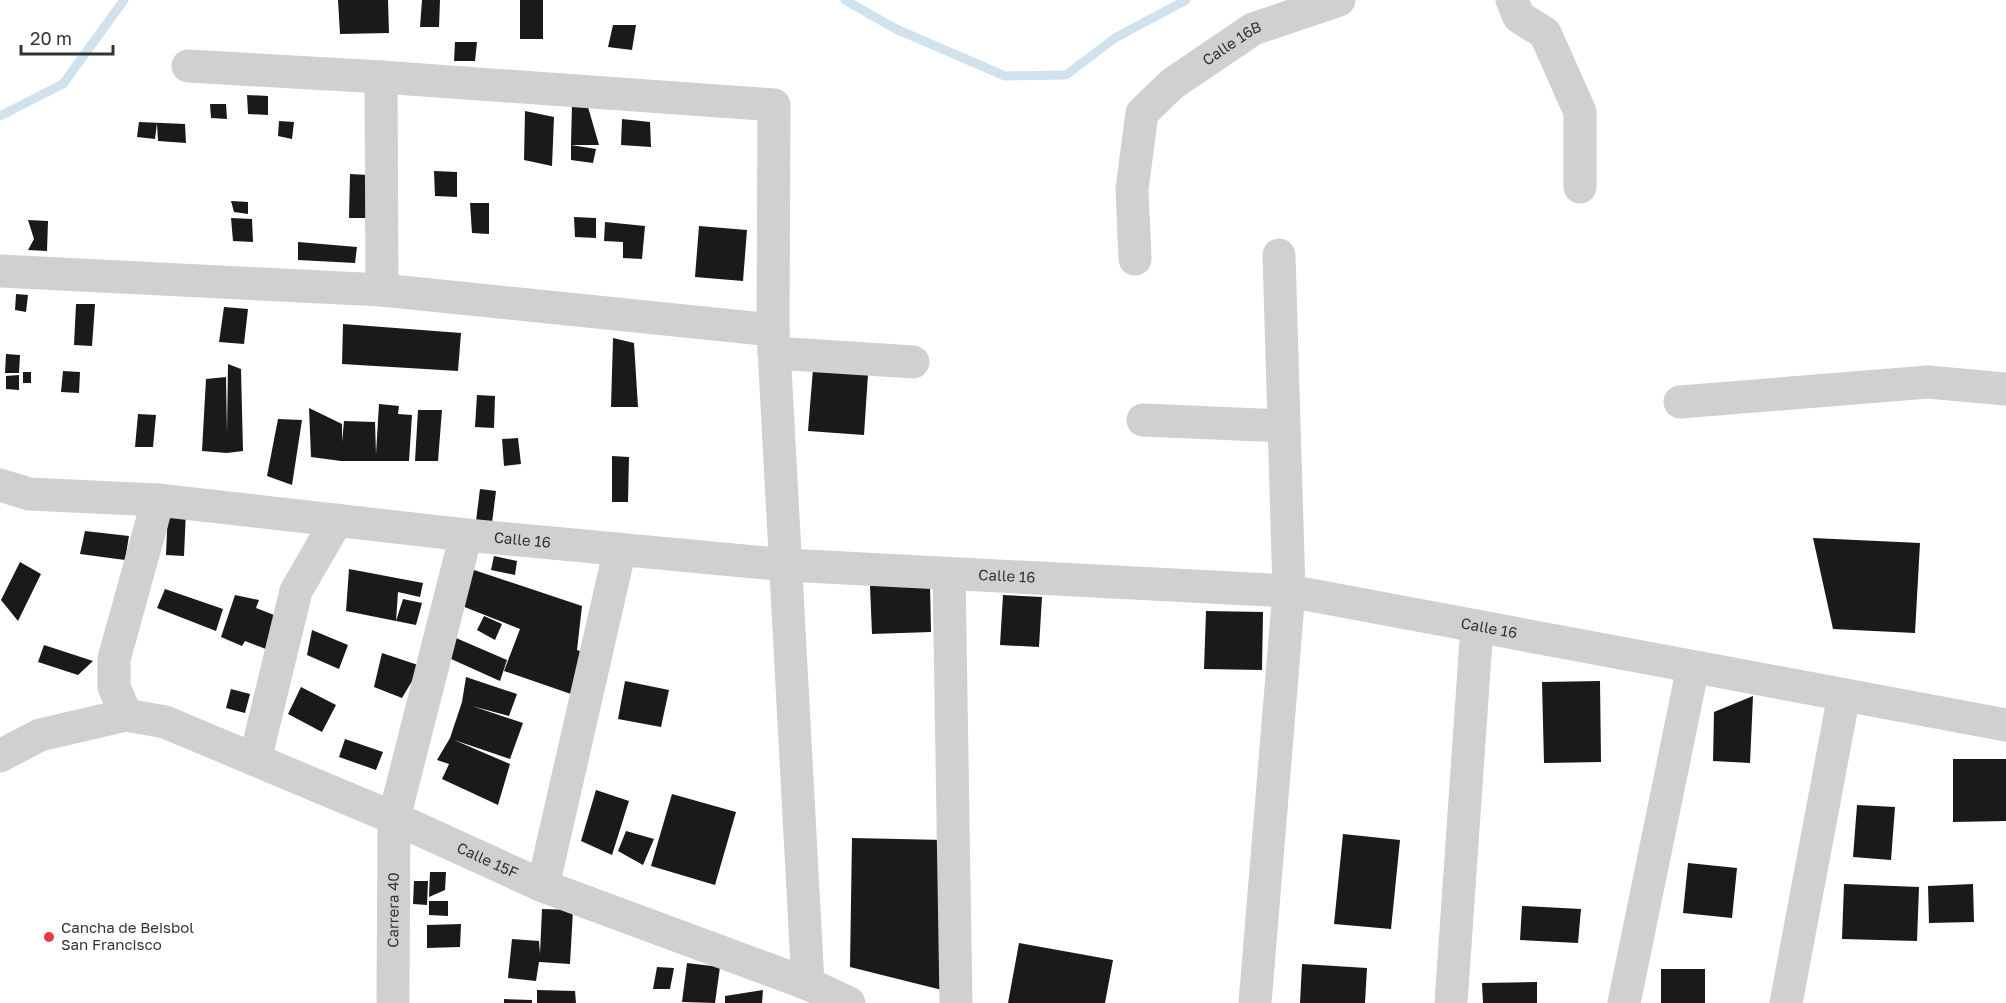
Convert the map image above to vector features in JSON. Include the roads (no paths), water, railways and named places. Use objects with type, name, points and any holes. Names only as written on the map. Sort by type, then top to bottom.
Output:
[{"type":"street","name":"Calle 16B","points":[[1135,259],[1132,189],[1142,113],[1172,84],[1254,29],[1339,0]]},
{"type":"street","points":[[1512,0],[1519,16],[1545,33],[1580,112],[1580,187]]},
{"type":"street","points":[[188,66],[381,77],[774,105],[774,341],[808,984]]},
{"type":"street","points":[[381,77],[382,290]]},
{"type":"street","points":[[1255,1003],[1289,591],[1282,426],[1279,255]]},
{"type":"street","points":[[0,271],[382,290],[774,341],[913,362]]},
{"type":"street","points":[[1680,402],[1928,382],[2006,389]]},
{"type":"street","points":[[1143,420],[1282,426]]},
{"type":"street","name":"Calle 16","points":[[0,485],[29,494],[158,500],[466,535],[787,565],[1289,591],[2006,725]]},
{"type":"street","points":[[0,756],[40,735],[126,715],[114,687],[114,659],[158,500]]},
{"type":"street","points":[[255,760],[296,591],[337,520]]},
{"type":"street","name":"Carrera 40","points":[[393,1003],[394,818],[466,535]]},
{"type":"street","points":[[543,886],[620,549]]},
{"type":"street","points":[[949,574],[956,1003]]},
{"type":"street","points":[[1450,1003],[1477,626]]},
{"type":"street","points":[[1624,1003],[1693,667]]},
{"type":"street","points":[[1786,1003],[1844,695]]},
{"type":"street","name":"Calle 15F","points":[[126,715],[165,722],[394,818],[543,886],[808,984],[849,1003]]},
{"type":"waterway","points":[[0,116],[63,84],[124,0]]},
{"type":"waterway","points":[[845,0],[896,29],[1005,76],[1066,75],[1115,38],[1186,0]]},
{"type":"place","name":"Cancha de Beisbol San Francisco","points":[[49,937]]}]
